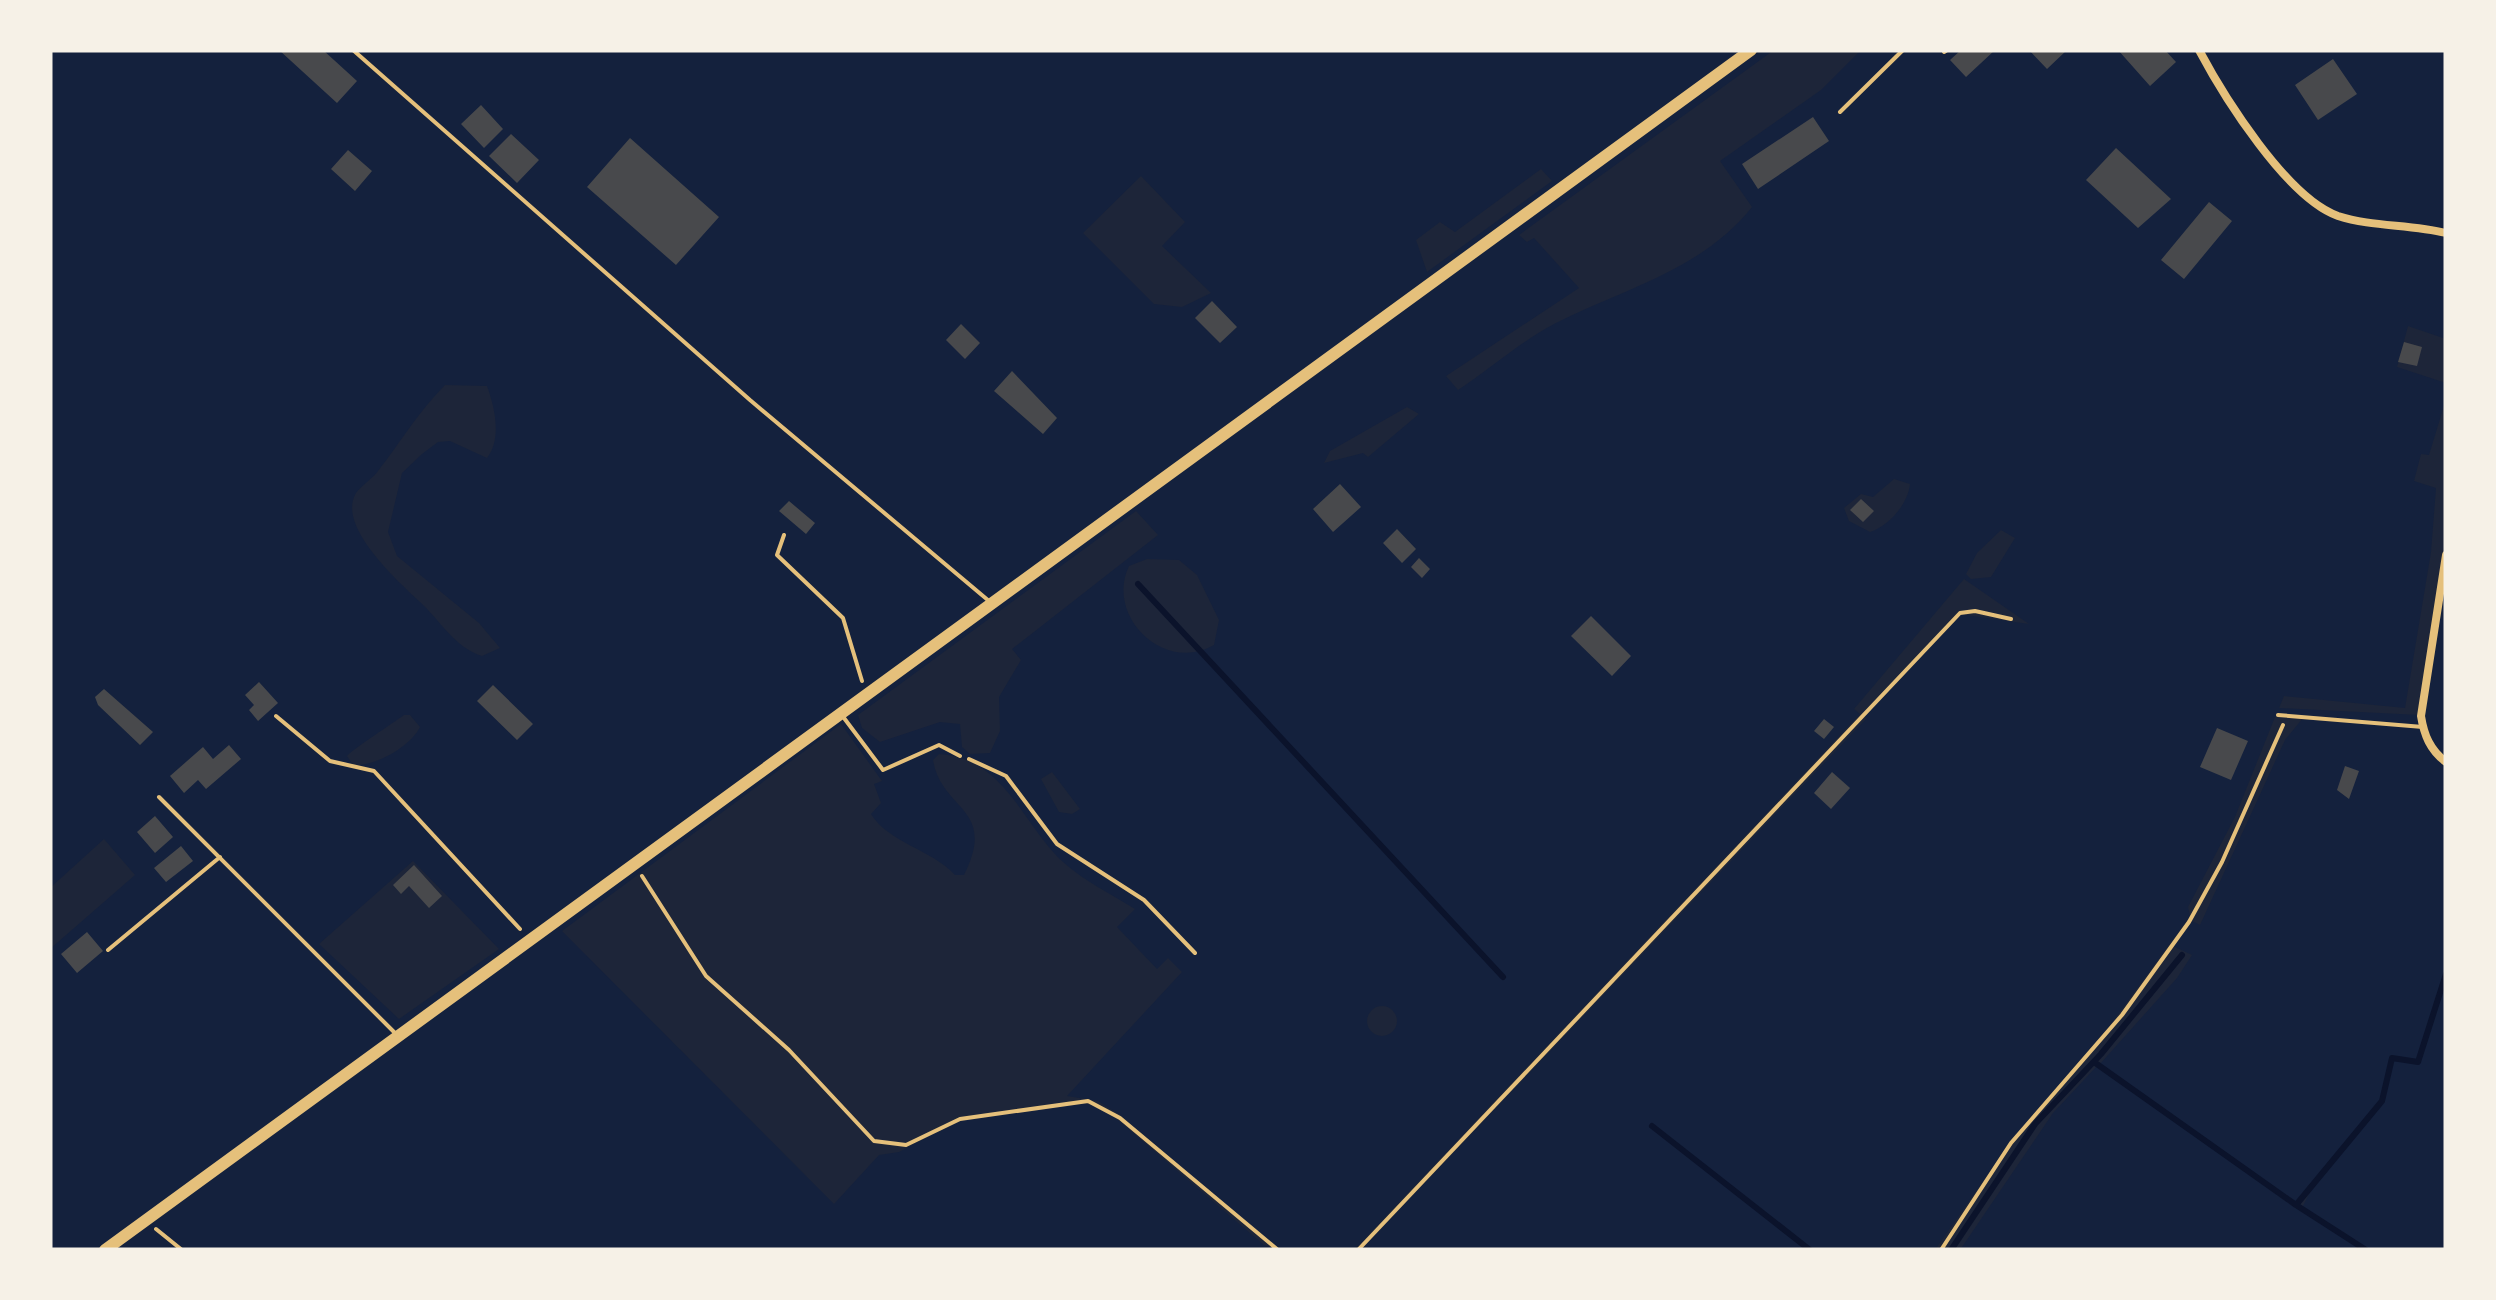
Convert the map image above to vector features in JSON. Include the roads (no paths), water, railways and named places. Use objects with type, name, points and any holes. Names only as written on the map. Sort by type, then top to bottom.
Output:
[{"type":"main road","points":[[105,1250],[1751,50]]},
{"type":"street","points":[[2199,50],[2238,113],[2315,204],[2344,218],[2446,233]]},
{"type":"street","points":[[2446,555],[2428,653],[2423,727],[2436,754],[2446,762]]},
{"type":"lane","points":[[352,50],[750,400],[993,604]]},
{"type":"lane","points":[[1840,112],[1903,50]]},
{"type":"lane","points":[[841,714],[884,770],[939,746],[960,756]]},
{"type":"lane","points":[[2278,715],[2423,727]]},
{"type":"lane","points":[[159,797],[398,1036]]},
{"type":"lane","points":[[108,950],[220,857]]},
{"type":"waterway","points":[[1138,584],[1503,977]]},
{"type":"waterway","points":[[1951,1250],[2035,1124],[2101,1054],[2182,955]]},
{"type":"waterway","points":[[2296,1205],[2382,1101],[2392,1058],[2418,1062],[2446,974]]},
{"type":"waterway","points":[[2094,1062],[2366,1250]]},
{"type":"waterway","points":[[1652,1126],[1810,1250]]}]
